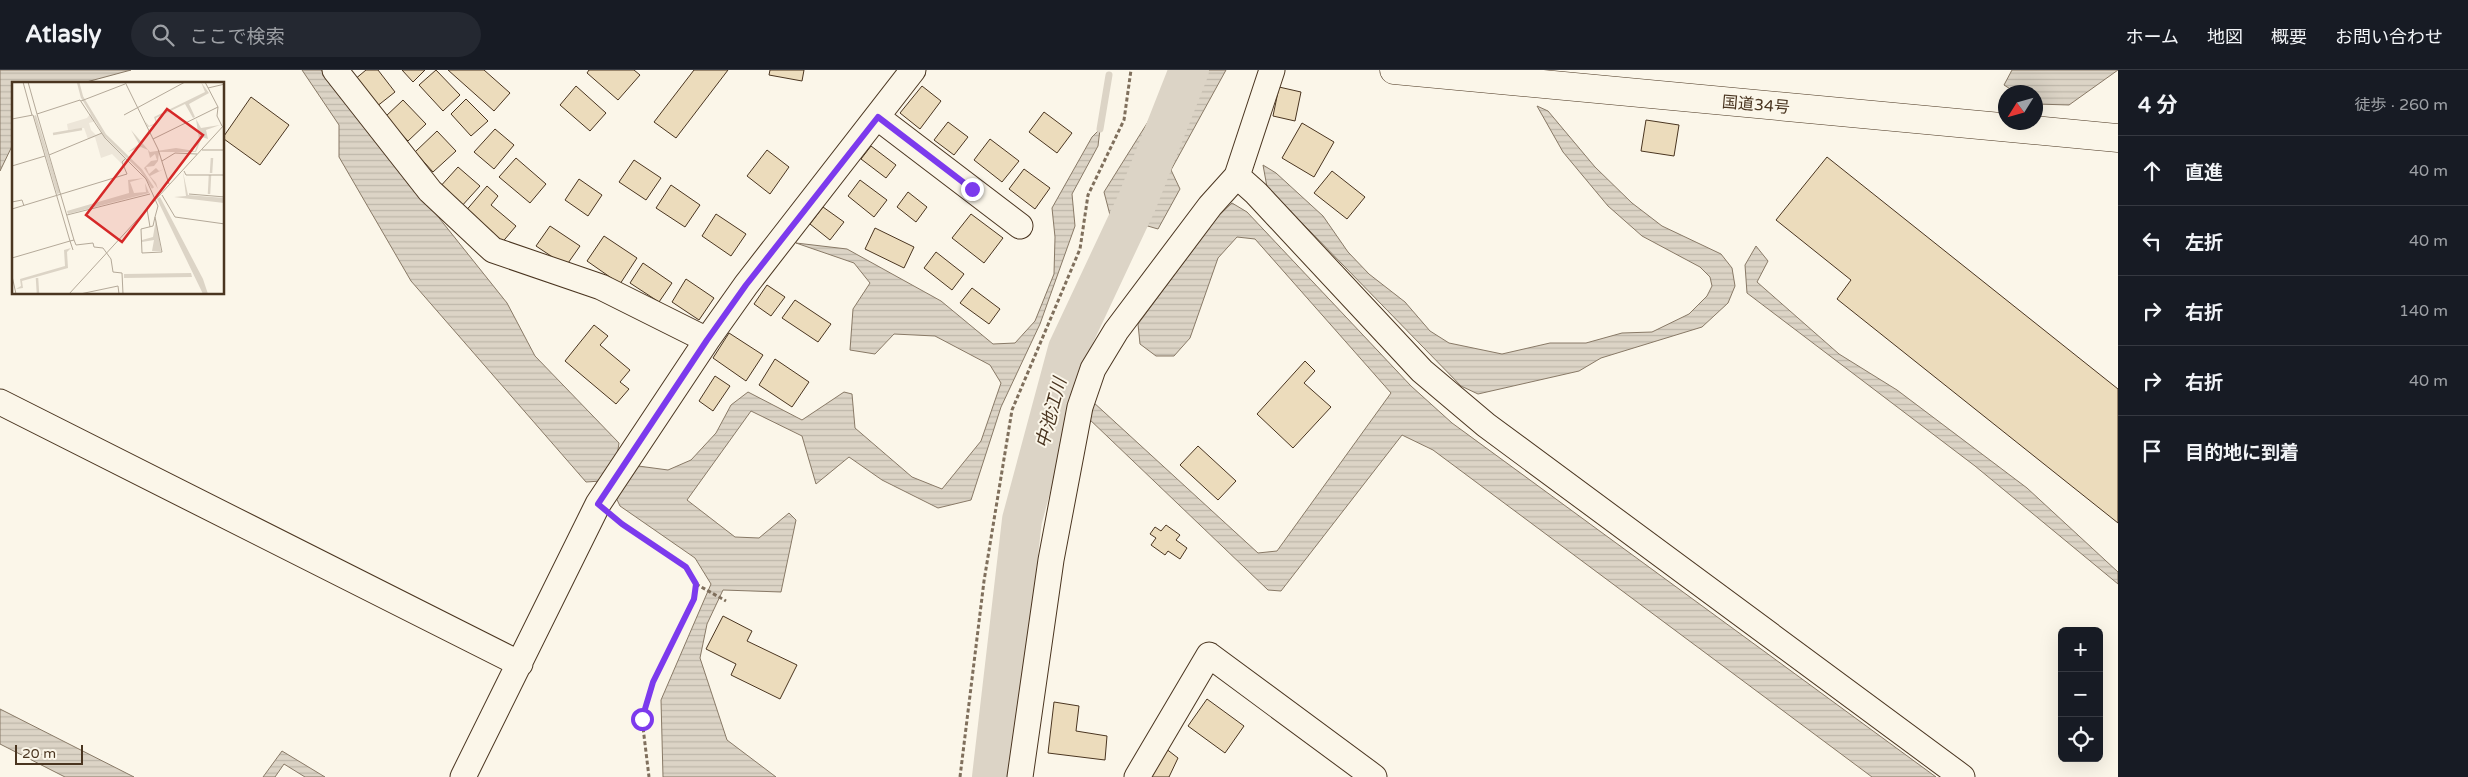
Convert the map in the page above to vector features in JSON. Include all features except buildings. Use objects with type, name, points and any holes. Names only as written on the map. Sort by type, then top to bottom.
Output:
[{"type":"highway","name":"国道34号","points":[[1394,70],[1454,73],[2118,138]]},
{"type":"street","points":[[335,70],[430,191],[493,250],[601,287],[707,340]]},
{"type":"street","points":[[463,777],[598,504],[707,340],[746,285],[913,70]]},
{"type":"street","points":[[1020,777],[1051,560],[1080,407],[1093,369],[1116,331],[1210,206],[1237,176],[1272,70]]},
{"type":"street","points":[[878,117],[1020,226]]},
{"type":"street","points":[[1237,176],[1256,193],[1422,371],[1479,419],[1962,777]]},
{"type":"street","points":[[0,402],[520,664]]},
{"type":"street","points":[[1137,777],[1209,655],[1374,777]]},
{"type":"path","points":[[960,777],[984,581],[1012,410],[1080,249],[1088,196],[1124,120],[1131,70]]},
{"type":"path","points":[[598,504],[622,524],[686,567],[696,584],[726,601]]},
{"type":"path","points":[[649,777],[642,719],[653,682],[694,599],[696,584]]},
{"type":"shaded area","points":[[0,70],[131,70],[86,82],[12,82],[12,146],[0,171]]},
{"type":"shaded area","points":[[302,70],[321,70],[507,303],[535,356],[619,443],[616,463],[668,470],[691,460],[716,433],[731,405],[748,392],[802,420],[844,392],[852,394],[855,428],[912,477],[942,489],[981,441],[1001,383],[990,365],[935,336],[894,334],[875,354],[850,350],[853,309],[870,283],[854,263],[796,243],[847,249],[941,301],[993,344],[1015,343],[1035,321],[1054,274],[1055,237],[1052,208],[1092,137],[1100,129],[1098,146],[1072,194],[1075,226],[1040,324],[1001,407],[971,500],[938,508],[882,480],[849,457],[816,484],[802,436],[751,411],[687,500],[735,537],[759,538],[789,513],[796,520],[781,592],[723,590],[707,624],[700,658],[727,740],[776,777],[663,777],[661,700],[711,584],[695,558],[620,506],[612,489],[601,481],[586,482],[411,281],[339,157],[339,125]]},
{"type":"shaded area","points":[[1171,70],[1226,70],[1171,170],[1180,189],[1158,229],[1110,215],[1104,192],[1156,109]]},
{"type":"shaded area","points":[[2012,70],[2118,70],[2069,105],[2043,104],[2043,85],[2004,85]]},
{"type":"shaded area","points":[[1537,106],[1548,111],[1595,167],[1632,203],[1662,226],[1721,254],[1732,268],[1735,286],[1728,303],[1702,327],[1601,358],[1579,371],[1478,394],[1461,386],[1267,187],[1263,165],[1276,173],[1323,216],[1348,252],[1369,274],[1405,302],[1430,331],[1449,343],[1502,354],[1550,343],[1586,343],[1622,333],[1652,332],[1689,314],[1707,296],[1712,286],[1710,277],[1700,267],[1642,236],[1608,206],[1563,152]]},
{"type":"shaded area","points":[[1232,203],[1247,212],[1411,386],[1452,423],[1936,777],[1872,777],[1433,450],[1402,435],[1281,591],[1268,590],[1087,417],[1092,401],[1258,553],[1277,551],[1391,393],[1255,239],[1237,237],[1218,258],[1190,338],[1174,356],[1156,356],[1140,344],[1138,324],[1218,216]]},
{"type":"shaded area","points":[[1756,246],[1768,261],[1757,282],[1839,354],[1897,390],[2027,488],[2118,572],[2118,584],[1975,466],[1747,293],[1745,265]]},
{"type":"shaded area","points":[[0,709],[134,777],[65,777],[0,744]]},
{"type":"shaded area","points":[[282,751],[325,777],[305,777],[284,764],[275,777],[263,777]]},
{"type":"waterway","name":"中池江川","points":[[992,777],[1022,520],[1068,349],[1137,202],[1189,70]]},
{"type":"waterway","points":[[1100,129],[1109,75]]},
{"type":"route","points":[[642,719],[653,682],[694,599],[696,584],[686,567],[622,524],[598,504],[707,340],[746,285],[878,117],[972,189]]}]
